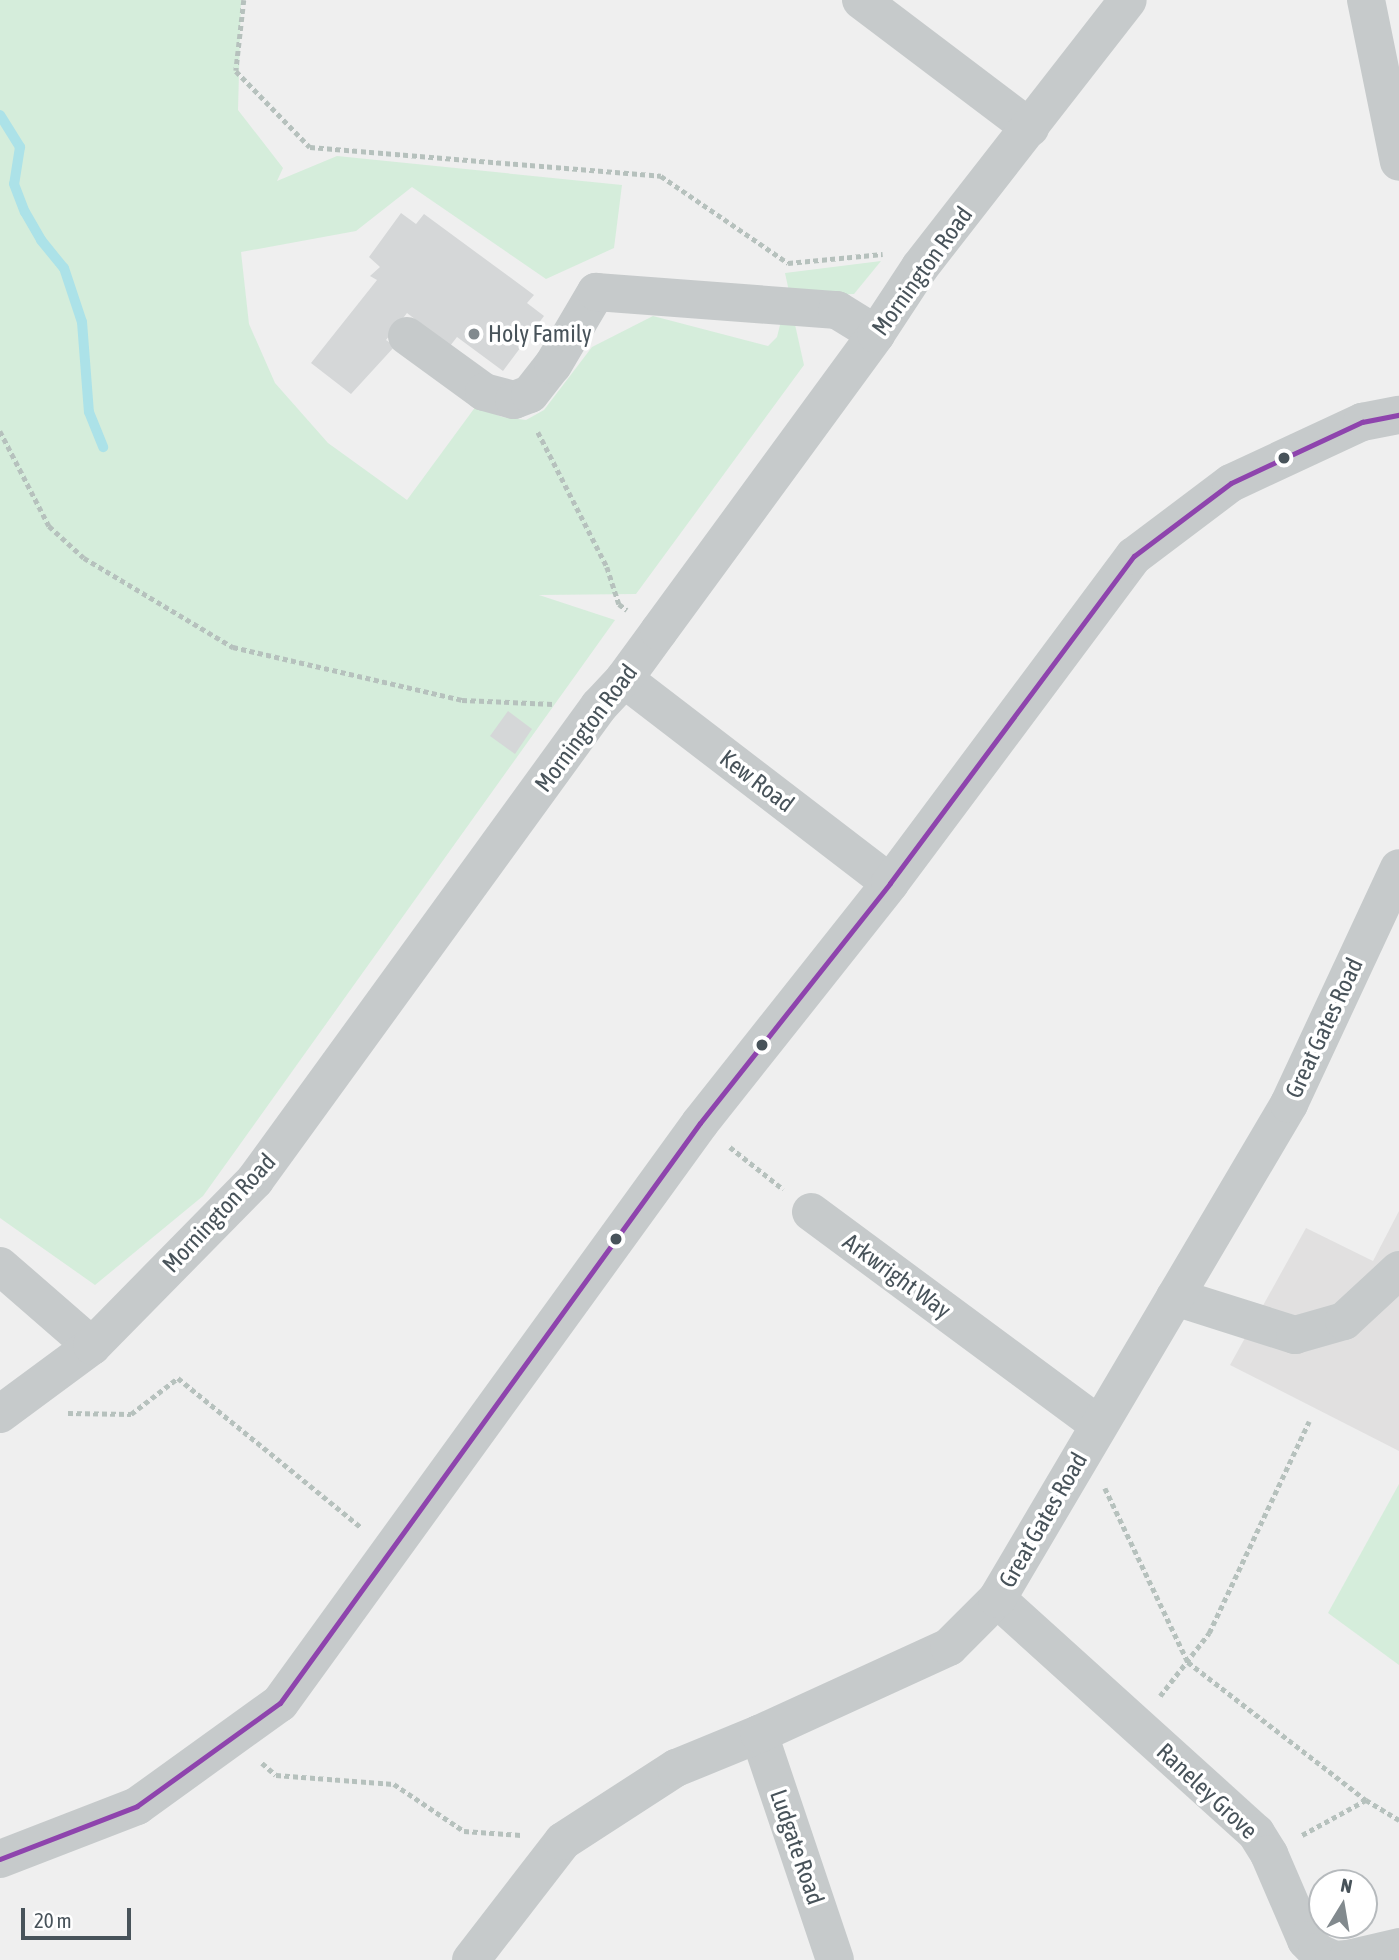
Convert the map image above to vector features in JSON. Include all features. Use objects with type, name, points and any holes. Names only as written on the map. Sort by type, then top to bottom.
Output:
[{"type":"street","points":[[861,0],[1030,128]]},
{"type":"street","name":"Mornington Road","points":[[2,1413],[92,1346],[255,1180],[876,334],[920,267],[1128,0]]},
{"type":"street","points":[[1366,0],[1399,162]]},
{"type":"street","points":[[407,336],[484,392],[514,400],[530,394],[553,365],[596,292],[837,310],[876,334]]},
{"type":"street","points":[[0,1859],[137,1806],[280,1703],[392,1552],[700,1123],[890,883],[1134,556],[1231,483],[1362,422],[1399,415]]},
{"type":"street","name":"Kew Road","points":[[612,693],[890,883]]},
{"type":"street","name":"Great Gates Road","points":[[471,1960],[563,1841],[676,1768],[759,1734],[949,1647],[998,1599],[1098,1424],[1289,1104],[1399,868]]},
{"type":"street","name":"Arkwright Way","points":[[811,1212],[1098,1424]]},
{"type":"street","points":[[0,1266],[92,1346]]},
{"type":"street","points":[[1175,1297],[1295,1335],[1344,1321],[1399,1270]]},
{"type":"street","name":"Raneley Grove","points":[[998,1599],[1256,1833],[1269,1854],[1306,1940],[1317,1952],[1334,1960],[1399,1947]]},
{"type":"street","name":"Ludgate Road","points":[[759,1734],[835,1960]]},
{"type":"path","points":[[244,0],[236,71],[310,147],[660,176],[788,263],[884,254],[920,267]]},
{"type":"path","points":[[530,394],[533,423],[607,567],[619,604],[659,631]]},
{"type":"path","points":[[0,431],[49,526],[83,558],[233,647],[462,700],[612,693]]},
{"type":"path","points":[[700,1123],[811,1212]]},
{"type":"path","points":[[2,1413],[131,1414],[178,1378],[392,1552]]},
{"type":"path","points":[[1137,1724],[1209,1633],[1309,1421]]},
{"type":"path","points":[[1080,1458],[1098,1474],[1188,1662],[1366,1800],[1399,1820]]},
{"type":"path","points":[[232,1738],[276,1775],[394,1784],[464,1831],[530,1835],[556,1849]]},
{"type":"path","points":[[1269,1854],[1366,1800]]},
{"type":"shaded area","points":[[1399,1211],[1399,1451],[1230,1365],[1306,1228],[1373,1261]]},
{"type":"green space","points":[[0,0],[241,0],[238,110],[283,168],[277,181],[337,156],[622,185],[614,248],[546,279],[412,187],[356,231],[241,252],[249,324],[275,383],[328,443],[407,500],[476,406],[502,417],[526,420],[544,410],[592,347],[653,316],[768,346],[777,337],[781,321],[794,320],[804,365],[636,594],[539,595],[615,620],[203,1196],[95,1285],[0,1218]]},
{"type":"green space","points":[[881,261],[854,294],[790,296],[785,273]]},
{"type":"green space","points":[[1399,1484],[1399,1665],[1328,1613]]},
{"type":"building","points":[[401,213],[416,224],[424,214],[534,295],[527,303],[544,316],[503,371],[457,337],[450,346],[407,313],[386,340],[395,346],[351,394],[311,363],[377,280],[370,276],[380,267],[369,257]]},
{"type":"building","points":[[508,711],[532,729],[515,754],[490,736]]},
{"type":"waterway","points":[[0,115],[20,147],[14,184],[25,212],[41,240],[64,268],[82,322],[89,412],[103,447]]},
{"type":"transit line","points":[[0,1859],[137,1806],[280,1703],[700,1123],[890,883],[1134,556],[1231,483],[1362,422],[1399,415]]},
{"type":"place","name":"Holy Family","points":[[474,334]]}]
